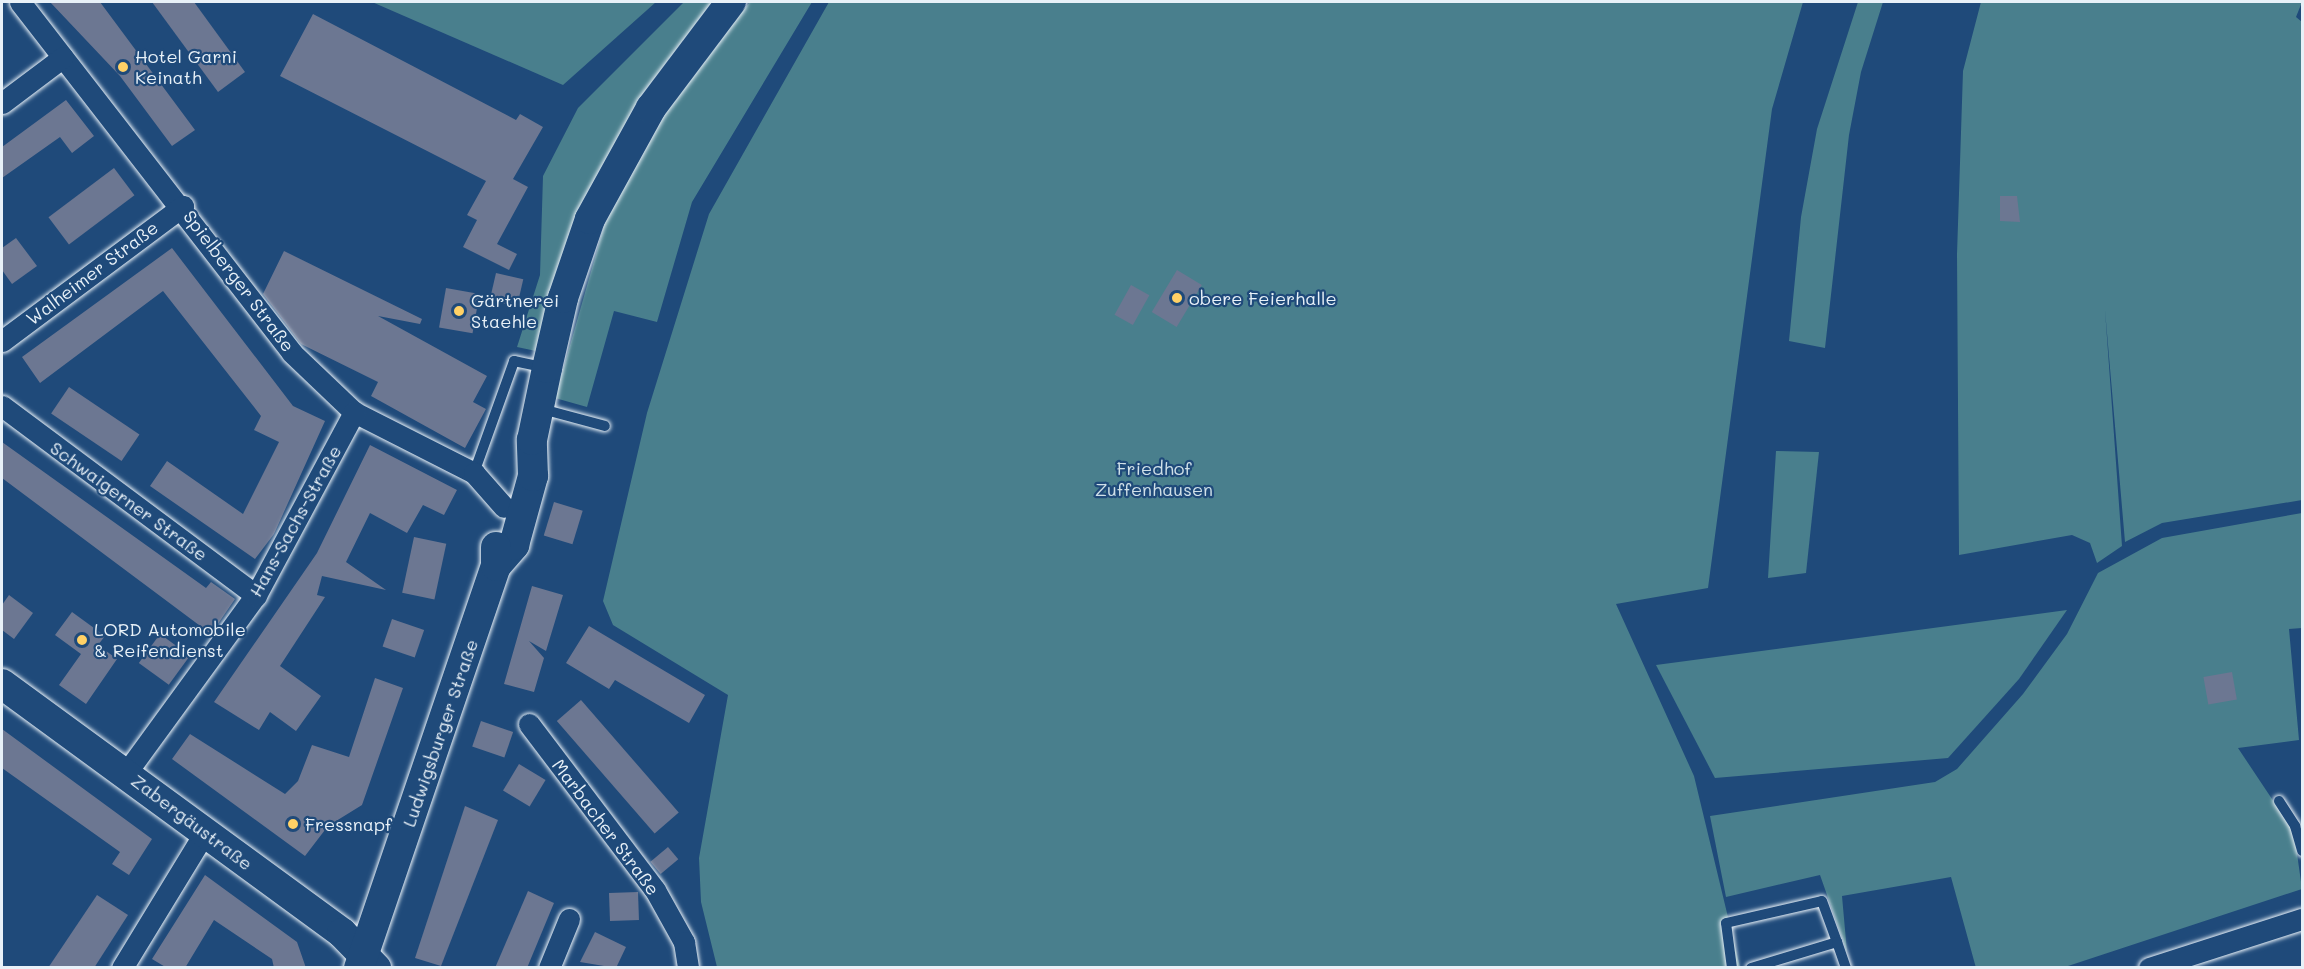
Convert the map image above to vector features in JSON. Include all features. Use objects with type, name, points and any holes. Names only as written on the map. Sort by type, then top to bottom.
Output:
[{"type":"main road","name":"Ludwigsburger Straße","points":[[496,566],[514,545],[530,486],[531,440],[563,298],[595,210],[651,108],[731,2]]},
{"type":"main road","name":"Ludwigsburger Straße","points":[[366,963],[496,566],[489,489],[514,471],[531,440]]},
{"type":"main road","name":"Zabergäustraße","points":[[2,684],[205,832],[366,963]]},
{"type":"street","name":"Spielberger Straße","points":[[20,2],[183,206],[292,353],[354,412],[489,489]]},
{"type":"street","points":[[2,103],[63,57]]},
{"type":"street","name":"Walheimer Straße","points":[[2,341],[183,206]]},
{"type":"street","name":"Schwaigerner Straße","points":[[2,406],[256,595]]},
{"type":"street","name":"Hans-Sachs-Straße","points":[[126,773],[256,595],[354,412]]},
{"type":"street","name":"Marbacher Straße","points":[[529,724],[655,890],[684,942],[688,968]]},
{"type":"street","points":[[122,968],[205,832]]},
{"type":"street","points":[[549,968],[569,919]]},
{"type":"street","points":[[2149,968],[2302,919]]},
{"type":"lane","points":[[489,489],[514,360],[547,368]]},
{"type":"lane","points":[[538,408],[605,426]]},
{"type":"lane","points":[[2279,801],[2295,826],[2302,851]]},
{"type":"lane","points":[[1732,968],[1726,923],[1822,901],[1846,968]]},
{"type":"lane","points":[[1751,968],[1837,942]]},
{"type":"green space","points":[[372,2],[656,2],[563,85]]},
{"type":"green space","points":[[684,2],[714,2],[536,351],[517,347],[540,275],[543,176],[578,108]]},
{"type":"green space","points":[[750,2],[812,2],[692,202],[657,322],[614,311],[587,407],[555,398],[604,226],[635,158],[660,116]]},
{"type":"green space","name":"Friedhof Zuffenhausen","points":[[829,2],[1803,2],[1772,109],[1708,588],[1616,604],[1694,776],[1740,967],[717,967],[701,902],[699,858],[728,695],[613,625],[603,601],[647,413],[709,214]]},
{"type":"green space","points":[[1858,2],[1883,2],[1861,72],[1849,135],[1825,348],[1789,341],[1801,217],[1817,129]]},
{"type":"green space","points":[[1981,2],[2302,2],[2296,17],[2302,22],[2302,500],[2162,523],[2125,542],[2105,310],[2122,546],[2097,563],[2090,543],[2072,535],[1959,555],[1957,254],[1963,71]]},
{"type":"green space","points":[[1776,451],[1819,452],[1806,573],[1768,578]]},
{"type":"green space","points":[[2302,513],[2302,628],[2289,629],[2299,740],[2238,748],[2294,832],[2302,889],[2065,967],[1976,968],[1951,877],[1842,896],[1847,952],[1820,875],[1726,897],[1710,816],[1935,782],[1957,769],[2023,694],[2067,634],[2098,573],[2162,538]]},
{"type":"green space","points":[[2067,610],[2019,679],[1948,758],[1715,778],[1656,665]]},
{"type":"building","points":[[50,2],[100,2],[195,130],[172,146],[120,76]]},
{"type":"building","points":[[152,2],[194,2],[245,72],[218,92]]},
{"type":"building","points":[[313,14],[516,120],[520,114],[543,127],[513,179],[528,187],[497,244],[517,254],[509,270],[463,247],[477,220],[467,215],[486,181],[280,76]]},
{"type":"building","points":[[66,100],[94,136],[72,153],[60,137],[2,178],[2,147]]},
{"type":"building","points":[[114,168],[134,195],[69,245],[49,217]]},
{"type":"building","points":[[2000,196],[2017,196],[2020,222],[2000,221]]},
{"type":"building","points":[[16,238],[37,266],[12,284],[2,270],[2,248]]},
{"type":"building","points":[[172,248],[293,406],[325,421],[274,534],[255,559],[150,486],[167,461],[243,514],[279,442],[254,430],[261,416],[163,291],[40,383],[22,357]]},
{"type":"building","points":[[284,251],[422,319],[420,324],[378,316],[487,376],[473,402],[486,409],[465,448],[371,396],[378,382],[301,344],[263,294]]},
{"type":"building","name":"obere Feierhalle","points":[[1177,270],[1202,285],[1177,327],[1152,312]]},
{"type":"building","points":[[496,273],[523,279],[517,307],[490,300]]},
{"type":"building","points":[[1131,285],[1149,295],[1133,325],[1115,315]]},
{"type":"building","name":"Gärtnerei Staehle","points":[[446,288],[479,294],[473,333],[439,327]]},
{"type":"building","points":[[69,387],[139,435],[122,461],[51,414]]},
{"type":"building","points":[[2,442],[206,588],[211,582],[235,599],[211,634],[2,478]]},
{"type":"building","points":[[370,445],[457,490],[444,515],[423,505],[407,533],[370,513],[346,562],[386,590],[322,576],[317,595],[325,597],[280,666],[321,696],[296,731],[270,712],[259,730],[214,702],[317,553]]},
{"type":"building","points":[[554,502],[583,511],[572,544],[544,535]]},
{"type":"building","points":[[414,537],[446,544],[434,600],[402,593]]},
{"type":"building","points":[[532,586],[563,595],[546,651],[529,641],[544,658],[534,692],[504,684]]},
{"type":"building","points":[[9,595],[33,613],[14,639],[2,630],[2,605]]},
{"type":"building","points":[[72,612],[105,636],[98,645],[117,659],[86,704],[59,685],[81,654],[55,635]]},
{"type":"building","points":[[392,619],[424,630],[415,657],[383,646]]},
{"type":"building","points":[[589,626],[705,695],[689,723],[615,680],[609,689],[566,663]]},
{"type":"building","points":[[160,634],[190,656],[169,685],[139,663]]},
{"type":"building","points":[[2232,672],[2237,700],[2208,705],[2203,677]]},
{"type":"building","points":[[375,678],[403,688],[362,805],[328,826],[305,856],[172,759],[190,734],[285,794],[298,781],[312,745],[349,757]]},
{"type":"building","points":[[581,700],[679,812],[655,833],[557,721]]},
{"type":"building","points":[[481,721],[513,732],[504,758],[472,747]]},
{"type":"building","points":[[2,729],[152,839],[129,875],[112,864],[120,852],[2,768]]},
{"type":"building","points":[[519,764],[546,780],[530,807],[503,791]]},
{"type":"building","points":[[465,806],[498,820],[441,966],[415,958]]},
{"type":"building","points":[[668,847],[678,859],[661,874],[650,862]]},
{"type":"building","points":[[205,875],[297,942],[306,968],[274,968],[272,959],[214,920],[185,968],[167,968],[152,959]]},
{"type":"building","points":[[528,891],[554,903],[527,968],[495,968]]},
{"type":"building","points":[[638,892],[639,920],[610,921],[609,893]]},
{"type":"building","points":[[97,895],[128,915],[94,968],[48,968]]},
{"type":"building","points":[[595,932],[626,947],[616,968],[580,962]]},
{"type":"place","name":"Hotel Garni Keinath","points":[[123,67]]},
{"type":"place","name":"obere Feierhalle","points":[[1177,298]]},
{"type":"place","name":"Gärtnerei Staehle","points":[[459,311]]},
{"type":"place","name":"LORD Automobile & Reifendienst","points":[[82,640]]},
{"type":"place","name":"Fressnapf","points":[[293,824]]}]
